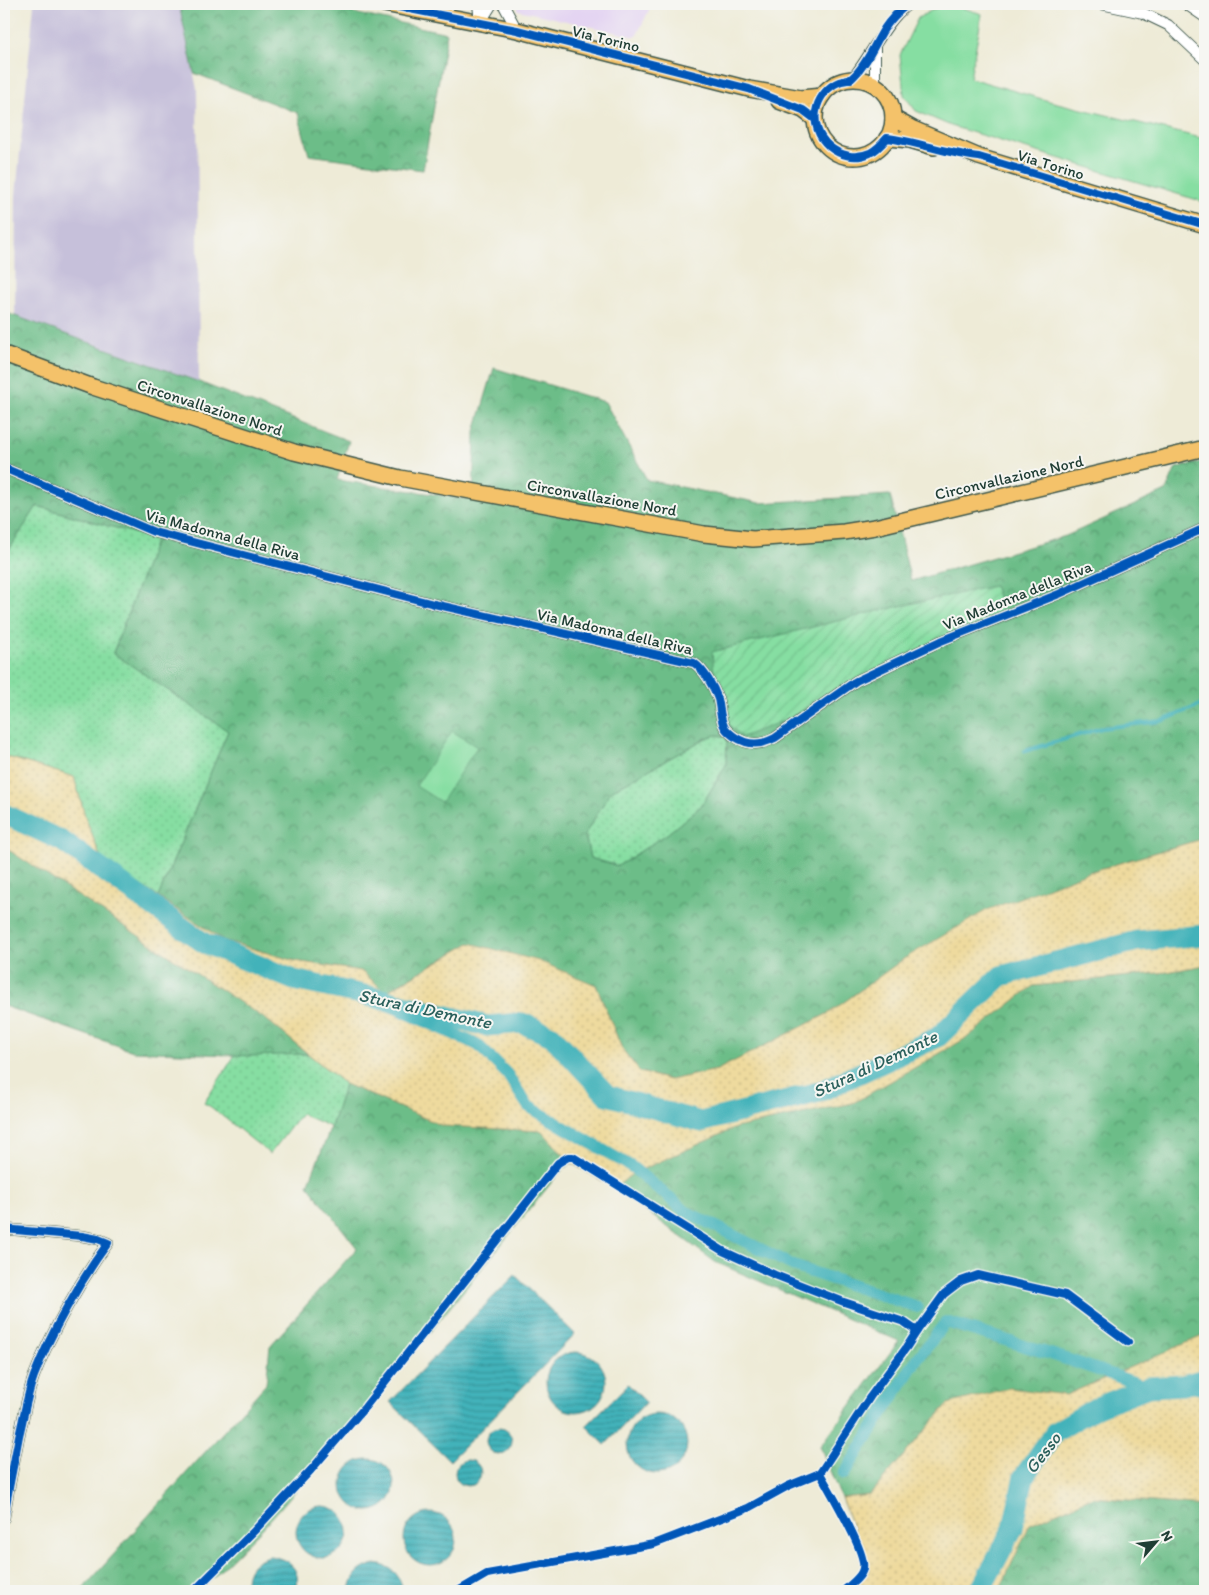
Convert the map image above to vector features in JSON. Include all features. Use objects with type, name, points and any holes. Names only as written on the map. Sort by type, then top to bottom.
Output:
[{"type":"main road","name":"Via Torino","points":[[384,4],[446,9],[480,23],[517,30],[749,89],[800,98],[822,96]]},
{"type":"main road","points":[[852,79],[864,80],[875,85],[886,96],[892,110],[892,128],[881,146],[869,154],[860,156],[841,154],[826,144],[817,128],[817,107],[822,96],[835,84],[852,79]]},
{"type":"main road","name":"Via Torino","points":[[749,89],[803,110],[816,119]]},
{"type":"main road","name":"Via Torino","points":[[893,118],[913,130],[979,157],[1205,225]]},
{"type":"main road","name":"Via Torino","points":[[887,138],[910,140],[961,155],[979,157]]},
{"type":"main road","name":"Circonvallazione Nord","points":[[4,354],[93,387],[303,454],[410,480],[704,534],[753,538],[826,533],[875,527],[1205,448]]},
{"type":"street","points":[[478,4],[480,23]]},
{"type":"street","points":[[480,23],[492,4]]},
{"type":"street","points":[[503,4],[517,30]]},
{"type":"street","points":[[1186,4],[1205,17]]},
{"type":"street","points":[[852,79],[875,47],[885,28],[905,5]]},
{"type":"street","points":[[1110,5],[1143,13],[1168,25],[1205,60]]},
{"type":"street","points":[[875,47],[875,85]]},
{"type":"street","name":"Via Madonna della Riva","points":[[4,468],[154,532],[434,604],[694,663],[701,668],[717,696],[724,726],[740,741],[750,744],[765,743],[775,738],[856,681],[941,641],[1059,594],[1205,528]]},
{"type":"street","points":[[4,1229],[82,1236],[108,1243],[89,1269],[50,1339],[34,1378],[25,1408],[4,1518]]},
{"type":"shaded area","points":[[34,4],[179,4],[197,89],[199,382],[15,317],[16,195]]},
{"type":"shaded area","points":[[518,4],[652,4],[636,37],[518,10]]},
{"type":"green space","points":[[179,4],[312,4],[447,33],[423,170],[309,155],[298,113],[194,73]]},
{"type":"green space","points":[[943,4],[950,4],[982,14],[970,78],[1049,101],[1205,139],[1204,202],[951,126],[916,111],[904,95],[900,55],[918,18]]},
{"type":"green space","points":[[4,312],[199,382],[349,441],[337,480],[473,500],[475,431],[494,368],[605,402],[647,480],[760,503],[890,495],[911,581],[1066,536],[1166,491],[1176,468],[1205,461],[1205,838],[1086,873],[905,958],[829,1013],[717,1070],[670,1080],[640,1072],[622,1049],[596,985],[470,943],[385,992],[361,971],[295,961],[223,940],[158,897],[228,731],[113,653],[156,539],[37,506],[4,558]],"holes":[[[994,586],[1004,612],[829,694],[790,718],[712,652],[882,610]],[[716,735],[727,737],[726,765],[701,806],[667,834],[618,866],[590,858],[585,834],[611,791],[706,738]]]},
{"type":"green space","points":[[37,506],[156,539],[113,653],[228,731],[158,897],[101,859],[85,816],[74,777],[4,756],[4,558]]},
{"type":"green space","points":[[994,586],[1004,613],[829,694],[790,718],[742,737],[725,721],[715,683],[712,652],[882,610]]},
{"type":"green space","points":[[452,731],[477,747],[441,802],[416,786]]},
{"type":"green space","points":[[716,735],[727,736],[726,765],[701,806],[667,834],[618,866],[590,858],[585,834],[611,791],[706,738]]},
{"type":"green space","points":[[4,847],[267,1020],[308,1054],[252,1056],[133,1051],[4,1006]]},
{"type":"green space","points":[[1205,965],[1205,1335],[1066,1395],[1012,1389],[948,1404],[870,1495],[841,1498],[820,1446],[899,1341],[715,1262],[615,1188],[632,1174],[735,1128],[853,1103],[968,1037],[1033,986],[1167,972]]},
{"type":"green space","points":[[308,1054],[345,1084],[331,1127],[301,1114],[270,1154],[204,1103],[235,1055]]},
{"type":"green space","points":[[345,1084],[443,1126],[542,1131],[571,1163],[560,1172],[374,1401],[262,1529],[200,1591],[81,1591],[266,1384],[270,1346],[357,1248],[308,1185],[331,1127]]},
{"type":"green space","points":[[1092,1497],[1205,1506],[1205,1591],[999,1591],[1030,1524]]},
{"type":"sand","points":[[4,756],[74,777],[85,816],[101,859],[223,940],[295,961],[361,971],[386,992],[470,943],[539,961],[596,985],[622,1049],[640,1072],[670,1080],[717,1070],[829,1013],[905,958],[987,910],[1086,873],[1205,838],[1205,965],[1167,972],[1033,986],[968,1037],[853,1103],[735,1128],[632,1174],[615,1188],[571,1163],[542,1131],[443,1126],[345,1084],[267,1020],[4,847]]},
{"type":"sand","points":[[1205,1335],[1205,1506],[1092,1497],[1030,1524],[999,1591],[847,1591],[870,1570],[841,1498],[870,1495],[948,1404],[1009,1388],[1066,1395]]},
{"type":"water","points":[[515,1275],[575,1334],[450,1461],[390,1402]]},
{"type":"water","points":[[576,1352],[592,1357],[597,1361],[601,1366],[606,1382],[601,1398],[597,1403],[592,1407],[576,1412],[560,1407],[555,1403],[551,1398],[546,1382],[551,1366],[555,1361],[560,1357]]},
{"type":"water","points":[[628,1384],[646,1402],[605,1445],[586,1426]]},
{"type":"water","points":[[651,1414],[663,1414],[674,1419],[682,1427],[687,1438],[685,1456],[674,1469],[663,1474],[651,1474],[640,1469],[632,1461],[627,1450],[627,1438],[632,1427],[640,1419]]},
{"type":"water","points":[[499,1428],[508,1432],[512,1441],[508,1450],[499,1454],[490,1450],[486,1441],[490,1432]]},
{"type":"water","points":[[363,1459],[373,1459],[387,1466],[394,1480],[394,1490],[387,1504],[373,1511],[363,1511],[353,1507],[346,1500],[342,1490],[342,1480],[346,1470],[353,1463]]},
{"type":"water","points":[[468,1460],[477,1464],[481,1473],[477,1482],[468,1486],[459,1482],[455,1473],[459,1464]]},
{"type":"water","points":[[317,1506],[327,1506],[337,1510],[344,1517],[348,1532],[344,1547],[337,1554],[327,1558],[317,1558],[307,1554],[300,1547],[296,1537],[296,1527],[300,1517],[307,1510]]},
{"type":"water","points":[[425,1513],[435,1513],[449,1520],[456,1534],[456,1544],[449,1558],[435,1565],[425,1565],[415,1561],[408,1554],[404,1544],[404,1534],[408,1524],[415,1517]]},
{"type":"water","points":[[270,1556],[289,1563],[296,1571],[296,1591],[247,1591],[246,1578],[250,1568],[258,1560]]},
{"type":"water","points":[[375,1564],[391,1569],[400,1580],[403,1591],[350,1591],[352,1581],[357,1573]]},
{"type":"waterway","points":[[1025,751],[1102,728],[1162,721],[1205,703]]},
{"type":"waterway","name":"Stura di Demonte","points":[[4,814],[62,841],[204,943],[294,980],[369,996],[487,1026],[522,1023],[552,1036],[607,1095],[701,1122],[819,1092],[938,1037],[1001,976],[1137,941],[1205,935]]},
{"type":"waterway","points":[[369,996],[478,1045],[507,1074],[528,1106],[632,1167],[685,1211],[796,1267],[917,1307]]},
{"type":"waterway","points":[[844,1474],[915,1362],[946,1322],[1057,1356],[1148,1387]]},
{"type":"waterway","name":"Gesso","points":[[980,1591],[1013,1528],[1024,1476],[1055,1432],[1097,1407],[1148,1387],[1183,1385],[1205,1379]]},
{"type":"waterway","points":[[1183,1385],[1205,1390]]},
{"type":"cycle path","points":[[384,4],[517,30],[749,89],[803,110],[815,119]]},
{"type":"cycle path","points":[[908,4],[886,26],[858,72],[850,79],[832,86],[820,99],[817,107],[817,129],[822,139],[829,146],[848,156],[859,156],[870,153],[887,138],[911,142],[979,157],[1205,225]]},
{"type":"cycle path","points":[[4,468],[154,532],[434,604],[694,663],[705,674],[714,689],[726,729],[740,740],[755,744],[775,738],[856,681],[941,641],[1059,594],[1205,528]]},
{"type":"cycle path","points":[[194,1591],[311,1470],[365,1407],[558,1163],[568,1157],[573,1157],[723,1251],[775,1275],[844,1302],[904,1322],[917,1331]]},
{"type":"cycle path","points":[[4,1229],[82,1236],[108,1243],[67,1307],[34,1376],[27,1398],[4,1518]]},
{"type":"cycle path","points":[[458,1591],[487,1574],[654,1544],[748,1508],[788,1486],[820,1473],[870,1397],[944,1294],[961,1281],[978,1275],[1065,1295],[1128,1342]]},
{"type":"cycle path","points":[[820,1473],[854,1535],[863,1560],[863,1568],[860,1575],[843,1591]]}]
